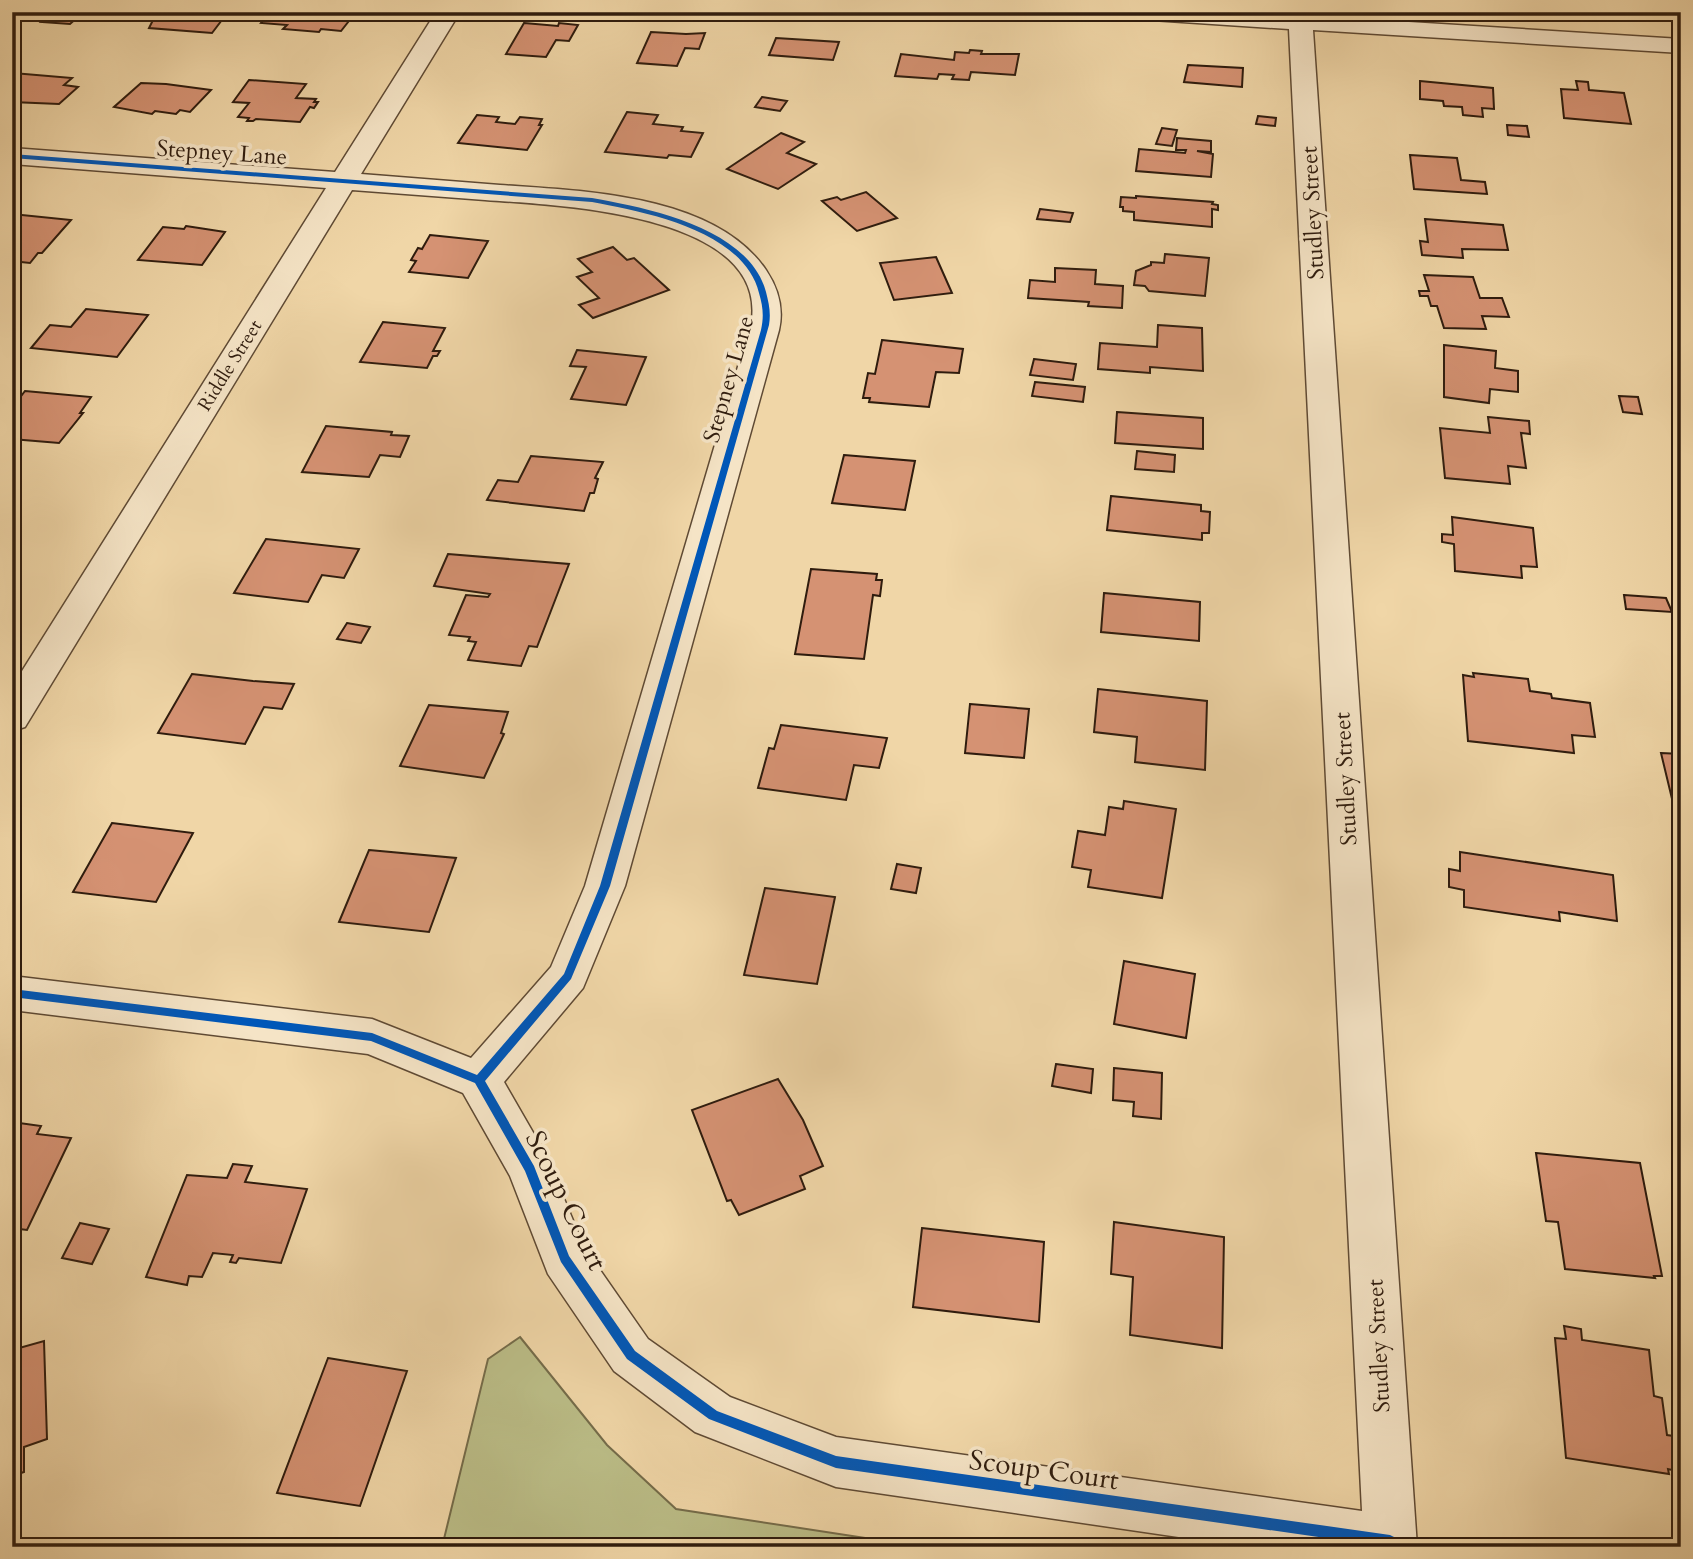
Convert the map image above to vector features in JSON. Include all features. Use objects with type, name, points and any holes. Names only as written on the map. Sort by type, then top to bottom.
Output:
[{"type":"street","name":"Riddle Street","points":[[12,718],[448,12]]},
{"type":"street","points":[[1137,12],[1300,17],[1681,46]]},
{"type":"street","name":"Studley Street","points":[[1300,17],[1390,1544]]},
{"type":"street","name":"Stepney Lane","points":[[12,156],[592,200],[647,210],[697,228],[733,250],[759,278],[767,310],[758,351],[605,886],[568,976],[479,1080]]},
{"type":"street","points":[[12,993],[372,1037],[479,1080]]},
{"type":"street","name":"Scoup Court","points":[[479,1080],[530,1170],[565,1259],[631,1355],[713,1415],[836,1462],[1390,1544]]},
{"type":"green space","points":[[520,1337],[607,1445],[676,1509],[924,1547],[442,1547],[488,1359]]},
{"type":"building","points":[[52,12],[119,12],[105,13],[100,17],[80,15],[70,24],[41,22]]},
{"type":"building","points":[[157,12],[228,12],[212,33],[149,28]]},
{"type":"building","points":[[270,12],[356,12],[341,31],[321,29],[319,32],[283,29],[287,25],[261,23]]},
{"type":"building","points":[[524,23],[578,25],[569,41],[556,40],[546,57],[506,54]]},
{"type":"building","points":[[651,32],[705,33],[699,49],[685,48],[677,66],[637,63]]},
{"type":"building","points":[[776,38],[839,42],[833,60],[769,55]]},
{"type":"building","points":[[970,50],[982,51],[981,54],[1019,54],[1015,75],[971,72],[969,80],[952,79],[954,75],[939,74],[937,79],[895,76],[901,54],[954,60],[955,52],[969,53]]},
{"type":"building","points":[[1188,65],[1243,68],[1242,87],[1184,82]]},
{"type":"building","points":[[13,73],[72,78],[64,85],[78,87],[59,104],[12,102]]},
{"type":"building","points":[[249,80],[306,84],[296,98],[316,99],[314,102],[318,102],[314,108],[310,107],[300,122],[256,119],[247,121],[249,118],[238,117],[249,103],[233,102]]},
{"type":"building","points":[[1420,81],[1493,88],[1494,109],[1482,108],[1483,117],[1463,115],[1462,107],[1444,106],[1443,101],[1420,99]]},
{"type":"building","points":[[1576,81],[1588,82],[1589,90],[1624,93],[1631,124],[1564,118],[1561,89],[1578,90]]},
{"type":"building","points":[[141,83],[211,90],[190,112],[180,110],[176,114],[155,111],[152,114],[114,107]]},
{"type":"building","points":[[762,97],[787,101],[780,111],[755,107]]},
{"type":"building","points":[[627,112],[658,115],[653,124],[683,127],[681,131],[703,133],[691,157],[669,155],[667,158],[605,152]]},
{"type":"building","points":[[477,115],[499,117],[496,122],[515,124],[520,117],[542,119],[539,125],[542,125],[527,150],[458,143]]},
{"type":"building","points":[[1258,116],[1276,118],[1275,126],[1256,124]]},
{"type":"building","points":[[1507,125],[1527,126],[1529,137],[1508,135]]},
{"type":"building","points":[[1162,128],[1177,130],[1172,146],[1156,144]]},
{"type":"building","points":[[781,133],[804,142],[787,153],[816,164],[778,189],[727,169]]},
{"type":"building","points":[[1177,138],[1211,141],[1211,152],[1197,151],[1213,154],[1211,177],[1136,171],[1139,149],[1185,153],[1186,150],[1176,150]]},
{"type":"building","points":[[1410,155],[1457,158],[1461,180],[1485,182],[1487,194],[1414,189]]},
{"type":"building","points":[[866,192],[897,218],[857,231],[822,201],[837,197],[841,200]]},
{"type":"building","points":[[1121,197],[1213,202],[1212,204],[1218,205],[1218,210],[1212,209],[1212,227],[1134,220],[1134,212],[1123,211],[1123,207],[1120,207]]},
{"type":"building","points":[[1040,209],[1073,213],[1070,222],[1037,219]]},
{"type":"building","points":[[12,214],[71,220],[30,263],[12,261]]},
{"type":"building","points":[[1425,219],[1503,225],[1508,250],[1462,249],[1463,258],[1422,255],[1420,241],[1428,242]]},
{"type":"building","points":[[186,226],[225,232],[202,265],[138,260],[163,227],[184,229]]},
{"type":"building","points":[[430,235],[488,241],[468,278],[409,272],[416,261],[411,260],[418,248],[422,249]]},
{"type":"building","points":[[613,247],[627,260],[634,258],[669,290],[593,318],[579,305],[599,298],[577,277],[592,272],[578,259]]},
{"type":"building","points":[[1165,254],[1209,258],[1205,296],[1149,291],[1145,286],[1134,285],[1136,271],[1151,265],[1151,262],[1164,263]]},
{"type":"building","points":[[936,257],[952,293],[894,300],[880,263]]},
{"type":"building","points":[[1055,268],[1096,270],[1095,284],[1123,286],[1122,308],[1088,306],[1089,302],[1028,298],[1030,280],[1055,282]]},
{"type":"building","points":[[1424,275],[1473,277],[1480,298],[1502,298],[1509,317],[1482,316],[1486,329],[1444,328],[1437,306],[1431,306],[1428,296],[1420,296],[1419,291],[1429,291]]},
{"type":"building","points":[[86,309],[148,315],[117,357],[31,348],[50,325],[71,327]]},
{"type":"building","points":[[383,322],[445,328],[433,351],[440,351],[437,356],[433,356],[427,368],[360,362]]},
{"type":"building","points":[[1158,325],[1202,328],[1203,371],[1150,367],[1150,373],[1098,369],[1100,343],[1157,347]]},
{"type":"building","points":[[882,340],[963,349],[959,373],[936,372],[929,407],[869,402],[870,398],[863,398],[868,373],[875,374]]},
{"type":"building","points":[[1444,345],[1496,351],[1495,368],[1518,371],[1518,392],[1490,389],[1489,403],[1444,397]]},
{"type":"building","points":[[577,350],[646,357],[626,405],[571,399],[586,367],[570,366]]},
{"type":"building","points":[[1034,359],[1076,364],[1073,380],[1030,375]]},
{"type":"building","points":[[1035,382],[1085,387],[1083,402],[1032,396]]},
{"type":"building","points":[[25,391],[91,397],[80,413],[83,413],[59,443],[12,439],[12,408]]},
{"type":"building","points":[[1619,396],[1638,397],[1642,414],[1623,412]]},
{"type":"building","points":[[1117,412],[1203,418],[1203,449],[1115,443]]},
{"type":"building","points":[[1488,417],[1529,421],[1530,434],[1521,433],[1526,468],[1508,466],[1510,484],[1445,478],[1440,428],[1490,433]]},
{"type":"building","points":[[326,426],[409,436],[400,457],[380,455],[369,477],[302,472]]},
{"type":"building","points":[[1137,451],[1175,455],[1174,472],[1135,469]]},
{"type":"building","points":[[844,455],[915,461],[905,510],[832,503]]},
{"type":"building","points":[[531,456],[603,462],[595,478],[598,479],[594,493],[590,493],[584,511],[487,500],[498,480],[518,482]]},
{"type":"building","points":[[1111,496],[1201,505],[1201,511],[1210,512],[1209,533],[1202,533],[1202,540],[1107,530]]},
{"type":"building","points":[[1452,517],[1533,528],[1537,567],[1521,566],[1522,578],[1455,571],[1454,544],[1442,542],[1442,534],[1453,535]]},
{"type":"building","points":[[266,539],[359,549],[344,578],[322,575],[308,602],[234,593]]},
{"type":"building","points":[[448,554],[569,564],[537,647],[529,646],[521,666],[468,660],[476,642],[468,641],[470,637],[449,635],[466,595],[488,597],[490,594],[434,586]]},
{"type":"building","points":[[811,569],[877,574],[876,580],[882,580],[880,596],[873,595],[864,659],[795,654]]},
{"type":"building","points":[[1104,593],[1200,602],[1199,641],[1101,632]]},
{"type":"building","points":[[1624,595],[1666,598],[1672,612],[1626,609]]},
{"type":"building","points":[[347,623],[370,627],[361,643],[337,639]]},
{"type":"building","points":[[1473,673],[1528,679],[1530,691],[1551,694],[1552,698],[1590,703],[1595,737],[1572,735],[1574,753],[1468,741],[1463,675],[1474,677]]},
{"type":"building","points":[[192,674],[294,684],[282,709],[264,707],[245,744],[158,733]]},
{"type":"building","points":[[1098,689],[1207,701],[1205,770],[1135,762],[1137,737],[1094,732]]},
{"type":"building","points":[[970,704],[1029,709],[1024,758],[965,753]]},
{"type":"building","points":[[429,705],[508,712],[501,733],[504,734],[484,778],[400,766]]},
{"type":"building","points":[[781,725],[887,738],[879,768],[854,765],[846,800],[758,788],[769,748],[774,749]]},
{"type":"building","points":[[1661,753],[1681,754],[1681,803],[1673,803]]},
{"type":"building","points":[[1124,801],[1176,809],[1162,898],[1088,887],[1091,870],[1072,867],[1078,831],[1105,835],[1109,807],[1123,809]]},
{"type":"building","points":[[112,823],[193,833],[156,902],[73,892]]},
{"type":"building","points":[[369,850],[456,858],[429,932],[339,922]]},
{"type":"building","points":[[1460,852],[1613,875],[1617,921],[1559,912],[1560,921],[1464,907],[1464,890],[1449,887],[1449,869],[1460,871]]},
{"type":"building","points":[[897,864],[921,868],[916,893],[891,889]]},
{"type":"building","points":[[765,888],[835,897],[817,984],[744,975]]},
{"type":"building","points":[[1124,961],[1195,974],[1186,1038],[1114,1024]]},
{"type":"building","points":[[1056,1064],[1093,1069],[1091,1093],[1052,1086]]},
{"type":"building","points":[[1114,1068],[1162,1073],[1161,1119],[1133,1116],[1134,1102],[1113,1100]]},
{"type":"building","points":[[778,1079],[803,1120],[823,1166],[800,1176],[805,1189],[739,1215],[731,1200],[727,1201],[692,1110]]},
{"type":"building","points":[[12,1122],[41,1126],[37,1134],[71,1138],[27,1230],[12,1228]]},
{"type":"building","points":[[1536,1153],[1640,1163],[1662,1276],[1654,1276],[1655,1278],[1565,1269],[1558,1222],[1546,1221]]},
{"type":"building","points":[[233,1164],[252,1166],[245,1182],[307,1189],[281,1263],[239,1258],[236,1263],[230,1262],[233,1255],[213,1253],[202,1277],[189,1276],[187,1285],[146,1277],[187,1175],[227,1178]]},
{"type":"building","points":[[1114,1222],[1224,1237],[1222,1348],[1130,1335],[1133,1277],[1111,1274]]},
{"type":"building","points":[[80,1223],[109,1229],[92,1264],[62,1258]]},
{"type":"building","points":[[922,1228],[1044,1242],[1039,1322],[913,1307]]},
{"type":"building","points":[[1564,1326],[1581,1329],[1582,1340],[1649,1350],[1654,1396],[1662,1398],[1667,1435],[1681,1437],[1681,1472],[1668,1469],[1669,1474],[1566,1458],[1555,1338],[1566,1339]]},
{"type":"building","points":[[44,1341],[47,1439],[24,1447],[24,1472],[12,1476],[12,1350]]},
{"type":"building","points":[[328,1358],[407,1371],[360,1506],[277,1493]]},
{"type":"cycle path","points":[[12,156],[616,204],[672,219],[700,230],[725,244],[746,261],[760,283],[767,309],[764,330],[605,886],[568,976],[479,1080]]},
{"type":"cycle path","points":[[12,993],[372,1037],[479,1080],[530,1169],[565,1259],[631,1355],[713,1415],[836,1462],[1390,1541]]}]
